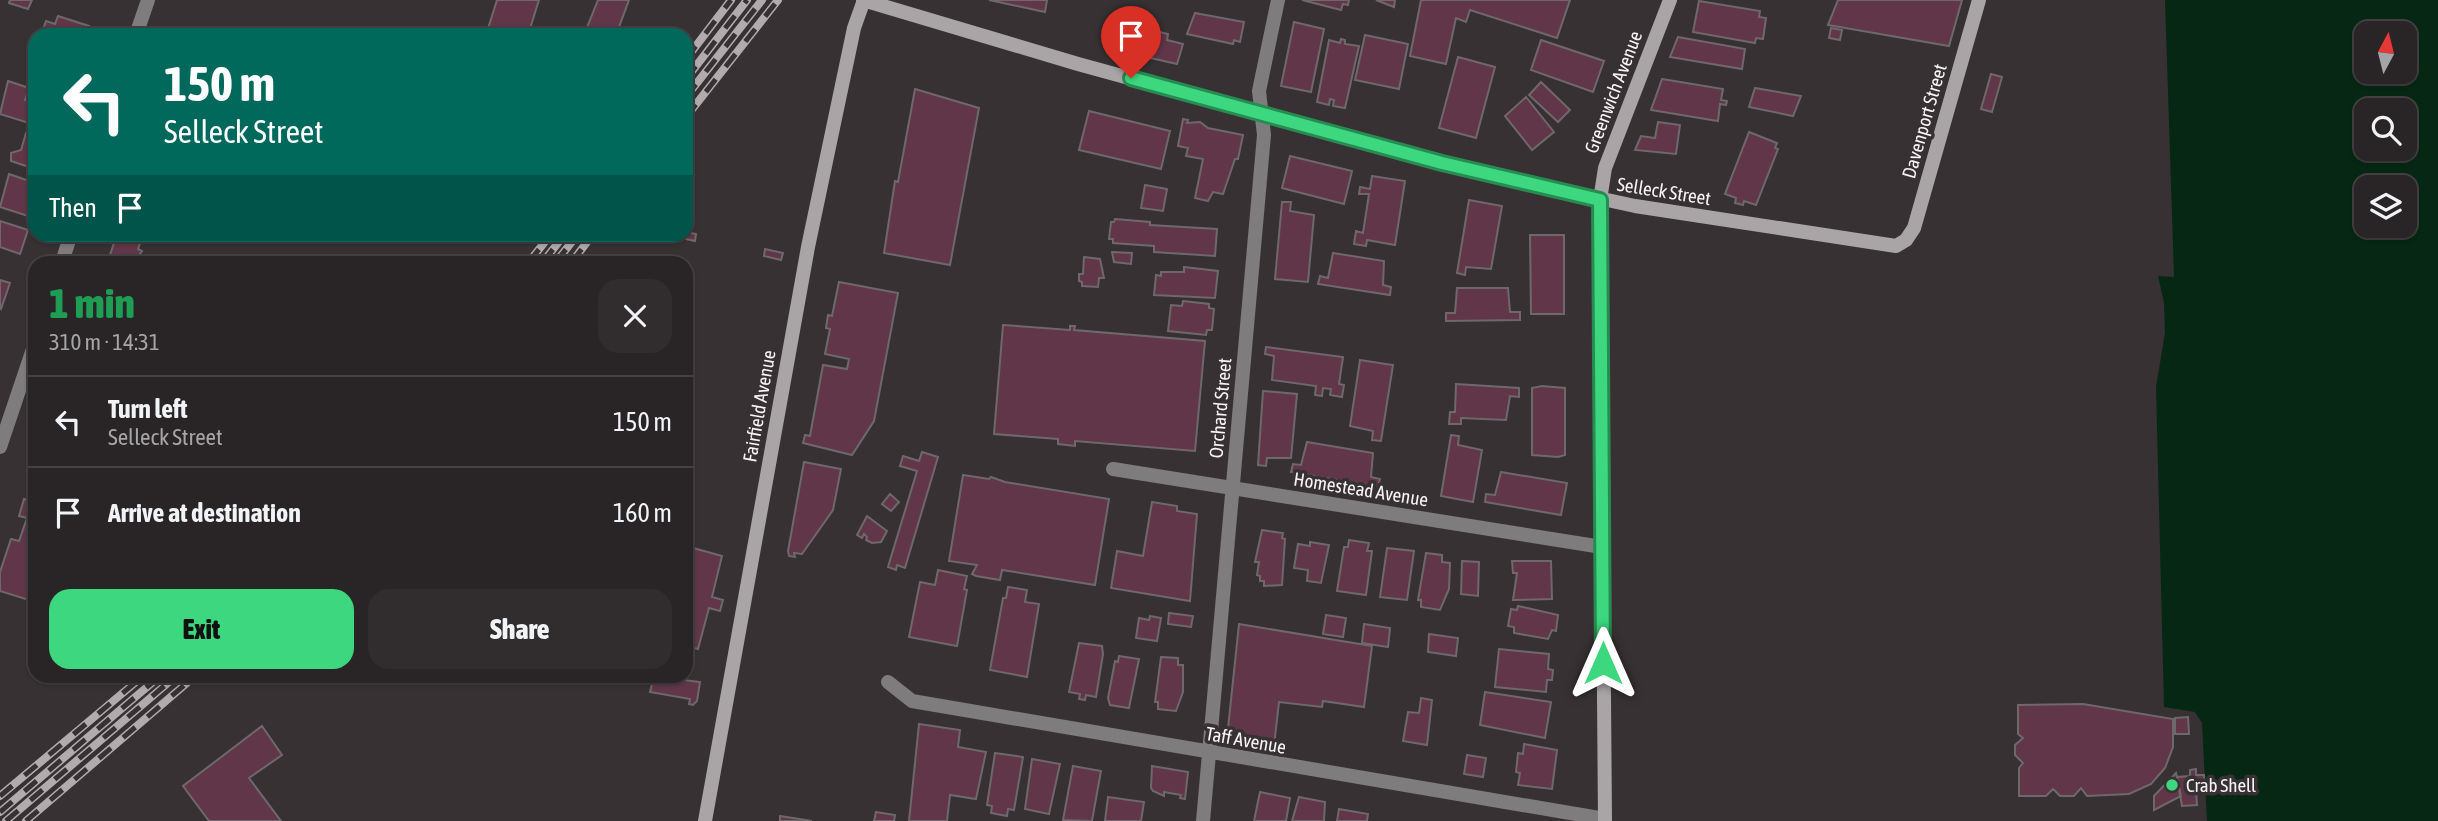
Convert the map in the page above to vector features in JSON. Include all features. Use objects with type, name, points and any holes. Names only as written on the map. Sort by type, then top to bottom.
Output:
[{"type":"main road","name":"Selleck Street","points":[[864,0],[1262,115],[1442,163],[1600,200],[1896,246]]},
{"type":"main road","name":"Fairfield Avenue","points":[[705,821],[808,247],[855,28],[864,0]]},
{"type":"main road","name":"Greenwich Avenue","points":[[1605,820],[1600,200],[1605,168],[1670,0]]},
{"type":"main road","name":"Davenport Street","points":[[1896,246],[1906,240],[1914,228],[1979,0]]},
{"type":"street","points":[[138,28],[148,0]]},
{"type":"street","name":"Orchard Street","points":[[1203,821],[1262,148],[1259,91],[1278,0]]},
{"type":"street","points":[[0,447],[28,364]]},
{"type":"street","name":"Homestead Avenue","points":[[1113,469],[1602,547]]},
{"type":"street","name":"Taff Avenue","points":[[888,682],[912,701],[1605,820]]},
{"type":"shaded area","points":[[2165,0],[2438,0],[2438,821],[2207,821],[2202,723],[2195,712],[2164,707],[2156,387],[2165,333],[2164,303],[2158,276],[2174,277]]},
{"type":"building","points":[[10,0],[32,0],[28,9],[9,3]]},
{"type":"building","points":[[497,0],[539,0],[530,28],[488,28]]},
{"type":"building","points":[[598,0],[629,0],[619,28],[587,28]]},
{"type":"building","points":[[989,0],[1047,0],[1045,12]]},
{"type":"building","points":[[1302,0],[1349,0],[1348,5],[1343,4],[1341,10]]},
{"type":"building","points":[[1376,0],[1395,0],[1394,7]]},
{"type":"building","points":[[1421,0],[1570,0],[1557,38],[1470,10],[1466,22],[1456,18],[1446,64],[1410,56]]},
{"type":"building","points":[[1838,0],[1962,0],[1949,46],[1828,25]]},
{"type":"building","points":[[1699,1],[1760,11],[1759,17],[1766,18],[1763,39],[1756,38],[1755,43],[1693,32]]},
{"type":"building","points":[[1195,13],[1244,22],[1240,42],[1234,40],[1233,44],[1187,34]]},
{"type":"building","points":[[58,16],[89,26],[44,28],[46,21],[55,24]]},
{"type":"building","points":[[1114,21],[1168,34],[1167,40],[1183,44],[1177,64],[1107,48]]},
{"type":"building","points":[[1294,22],[1324,29],[1311,92],[1281,86]]},
{"type":"building","points":[[1831,28],[1842,30],[1840,40],[1829,38]]},
{"type":"building","points":[[1365,35],[1408,44],[1399,89],[1355,80]]},
{"type":"building","points":[[1678,37],[1745,49],[1742,69],[1670,57]]},
{"type":"building","points":[[1341,39],[1345,40],[1345,44],[1359,46],[1345,108],[1333,106],[1334,100],[1330,99],[1329,105],[1317,102],[1329,40],[1340,43]]},
{"type":"building","points":[[1541,40],[1604,61],[1593,92],[1531,70]]},
{"type":"building","points":[[1458,57],[1495,67],[1476,138],[1439,128]]},
{"type":"building","points":[[1991,74],[2002,77],[1992,112],[1981,109]]},
{"type":"building","points":[[1662,79],[1723,89],[1721,100],[1727,101],[1726,105],[1720,104],[1718,121],[1651,110]]},
{"type":"building","points":[[8,81],[28,88],[25,100],[28,101],[28,123],[0,114]]},
{"type":"building","points":[[1541,82],[1570,110],[1558,122],[1529,95]]},
{"type":"building","points":[[1755,88],[1801,96],[1793,116],[1749,107]]},
{"type":"building","points":[[915,89],[979,108],[950,265],[884,253],[895,181],[898,182]]},
{"type":"building","points":[[1526,97],[1554,132],[1532,150],[1505,116]]},
{"type":"building","points":[[1089,111],[1170,131],[1161,169],[1079,150]]},
{"type":"building","points":[[1183,119],[1188,120],[1187,123],[1200,122],[1208,128],[1243,135],[1238,159],[1235,159],[1223,194],[1213,192],[1208,201],[1195,198],[1203,159],[1186,156],[1188,148],[1178,146]]},
{"type":"building","points":[[1658,122],[1680,125],[1676,154],[1635,150],[1641,136],[1655,138]]},
{"type":"building","points":[[1749,132],[1777,143],[1775,148],[1778,149],[1756,205],[1744,201],[1743,205],[1735,203],[1736,198],[1725,194]]},
{"type":"building","points":[[26,133],[28,134],[28,167],[11,161],[11,153],[21,150]]},
{"type":"building","points":[[1290,156],[1352,171],[1344,204],[1282,188]]},
{"type":"building","points":[[9,174],[28,181],[28,216],[0,207]]},
{"type":"building","points":[[1372,176],[1405,181],[1395,245],[1367,240],[1366,246],[1354,244],[1356,231],[1363,233],[1369,194],[1359,194],[1360,187],[1370,189]]},
{"type":"building","points":[[1145,185],[1167,189],[1163,211],[1141,208]]},
{"type":"building","points":[[1469,200],[1502,206],[1491,269],[1466,267],[1465,275],[1457,273]]},
{"type":"building","points":[[1282,202],[1291,202],[1290,211],[1314,215],[1308,282],[1275,279]]},
{"type":"building","points":[[1115,219],[1150,222],[1150,225],[1217,229],[1215,256],[1154,252],[1154,246],[1113,243],[1113,239],[1109,239],[1111,222]]},
{"type":"building","points":[[0,221],[28,230],[20,254],[0,247]]},
{"type":"building","points":[[1530,235],[1564,235],[1564,314],[1531,314]]},
{"type":"building","points":[[114,242],[140,242],[138,249],[142,251],[138,256],[110,255]]},
{"type":"building","points":[[765,249],[783,253],[781,260],[764,256]]},
{"type":"building","points":[[1112,252],[1132,253],[1131,264],[1114,262]]},
{"type":"building","points":[[1333,253],[1384,261],[1383,285],[1391,287],[1390,295],[1318,284],[1320,276],[1328,278]]},
{"type":"building","points":[[1084,257],[1100,259],[1104,278],[1099,278],[1098,287],[1082,286],[1079,281],[1079,274],[1083,274]]},
{"type":"building","points":[[1184,267],[1218,271],[1215,298],[1154,295],[1156,275],[1161,276],[1161,272],[1184,272]]},
{"type":"building","points":[[0,280],[10,283],[1,309],[0,308]]},
{"type":"building","points":[[839,282],[898,293],[874,421],[852,455],[803,443],[805,435],[810,436],[823,365],[847,369],[849,359],[825,354],[830,329],[826,328],[828,315],[832,316]]},
{"type":"building","points":[[1457,288],[1508,288],[1510,312],[1520,312],[1520,320],[1446,321],[1446,313],[1455,313]]},
{"type":"building","points":[[1183,301],[1209,304],[1209,308],[1214,309],[1212,330],[1207,330],[1206,335],[1168,331],[1171,305],[1182,306]]},
{"type":"building","points":[[1003,325],[1070,330],[1070,326],[1075,326],[1074,330],[1205,341],[1195,451],[1075,441],[1075,446],[1058,444],[1058,439],[994,434]]},
{"type":"building","points":[[1266,347],[1343,357],[1339,384],[1344,385],[1342,397],[1330,395],[1331,389],[1323,388],[1322,396],[1315,395],[1316,386],[1272,380],[1274,356],[1265,354]]},
{"type":"building","points":[[1360,360],[1393,365],[1381,441],[1372,440],[1373,431],[1350,426]]},
{"type":"building","points":[[1456,384],[1519,388],[1519,397],[1510,396],[1506,420],[1461,418],[1461,424],[1449,424],[1450,412],[1455,412]]},
{"type":"building","points":[[1532,388],[1565,388],[1565,455],[1558,457],[1532,455]]},
{"type":"building","points":[[1263,391],[1297,394],[1291,458],[1267,458],[1266,466],[1258,465]]},
{"type":"building","points":[[1451,435],[1459,436],[1458,445],[1482,450],[1473,502],[1441,496]]},
{"type":"building","points":[[1307,442],[1373,453],[1371,477],[1380,479],[1378,487],[1291,472],[1293,464],[1301,465]]},
{"type":"building","points":[[922,452],[938,457],[905,568],[897,565],[896,570],[888,567],[917,471],[900,466],[903,456],[919,461]]},
{"type":"building","points":[[804,462],[841,469],[833,510],[802,554],[794,553],[795,557],[789,556],[788,551]]},
{"type":"building","points":[[1501,472],[1567,483],[1561,515],[1485,502],[1486,494],[1495,495]]},
{"type":"building","points":[[963,475],[989,479],[991,477],[1005,482],[1109,499],[1095,585],[1002,570],[1000,580],[972,574],[977,565],[949,561]]},
{"type":"building","points":[[890,494],[899,502],[891,511],[882,504]]},
{"type":"building","points":[[24,499],[28,500],[28,600],[0,591],[0,572],[11,539],[19,541],[27,518],[19,516]]},
{"type":"building","points":[[1152,502],[1177,506],[1177,511],[1197,514],[1190,601],[1111,588],[1117,551],[1143,556]]},
{"type":"building","points":[[867,516],[887,531],[881,542],[872,543],[866,540],[864,534],[862,538],[857,535]]},
{"type":"building","points":[[1262,530],[1283,533],[1282,538],[1285,539],[1282,585],[1264,586],[1264,581],[1260,581],[1260,576],[1257,575],[1259,562],[1255,562]]},
{"type":"building","points":[[1349,540],[1369,543],[1367,551],[1372,551],[1366,595],[1337,591],[1344,547],[1348,547]]},
{"type":"building","points":[[1310,542],[1329,545],[1321,583],[1307,581],[1308,570],[1294,568],[1298,544],[1310,546]]},
{"type":"building","points":[[693,548],[722,556],[712,597],[723,600],[720,611],[709,608],[698,649],[693,648]]},
{"type":"building","points":[[1387,548],[1414,551],[1407,600],[1380,597]]},
{"type":"building","points":[[1426,553],[1442,555],[1442,562],[1450,563],[1449,589],[1440,610],[1421,607],[1421,600],[1418,600]]},
{"type":"building","points":[[1462,561],[1479,562],[1478,596],[1461,594]]},
{"type":"building","points":[[1512,561],[1551,561],[1552,599],[1513,600],[1517,573],[1513,573]]},
{"type":"building","points":[[938,570],[967,576],[957,646],[909,637],[920,582],[935,585]]},
{"type":"building","points":[[1008,587],[1027,590],[1025,602],[1039,604],[1027,677],[990,670],[1003,598],[1006,598]]},
{"type":"building","points":[[1518,606],[1558,615],[1556,631],[1552,630],[1548,639],[1514,633],[1514,627],[1508,626],[1511,609],[1517,610]]},
{"type":"building","points":[[1169,613],[1193,616],[1191,627],[1168,624]]},
{"type":"building","points":[[1326,615],[1346,618],[1343,637],[1323,634]]},
{"type":"building","points":[[1150,616],[1161,618],[1157,641],[1136,638],[1139,618],[1149,620]]},
{"type":"building","points":[[1239,624],[1372,646],[1364,707],[1323,701],[1322,707],[1279,702],[1274,746],[1227,738]]},
{"type":"building","points":[[1364,624],[1390,628],[1388,647],[1362,643]]},
{"type":"building","points":[[1429,634],[1458,638],[1456,656],[1428,652]]},
{"type":"building","points":[[1079,643],[1102,646],[1103,654],[1096,697],[1086,695],[1085,700],[1079,699],[1080,694],[1069,692]]},
{"type":"building","points":[[1499,649],[1549,654],[1548,669],[1553,670],[1552,680],[1547,680],[1546,692],[1495,687]]},
{"type":"building","points":[[1119,656],[1139,659],[1129,708],[1110,705],[1108,698],[1115,661],[1118,662]]},
{"type":"building","points":[[1161,657],[1178,658],[1178,665],[1183,665],[1183,692],[1176,711],[1158,709],[1158,702],[1155,702]]},
{"type":"building","points":[[700,682],[697,701],[693,705],[689,704],[690,699],[650,692],[652,683]]},
{"type":"building","points":[[1485,692],[1551,702],[1545,738],[1480,725]]},
{"type":"building","points":[[1421,698],[1432,700],[1427,745],[1403,741],[1408,712],[1419,713]]},
{"type":"building","points":[[2083,704],[2173,719],[2173,747],[2165,768],[2151,784],[2129,794],[2087,796],[2081,788],[2074,796],[2060,796],[2053,789],[2046,796],[2019,796],[2019,768],[2023,763],[2015,755],[2015,745],[2023,738],[2018,734],[2018,705]]},
{"type":"building","points":[[2188,717],[2189,734],[2175,734],[2175,718]]},
{"type":"building","points":[[919,724],[960,730],[958,747],[986,752],[976,799],[950,795],[947,821],[909,821]]},
{"type":"building","points":[[262,726],[282,755],[249,778],[281,821],[209,821],[183,786]]},
{"type":"building","points":[[1524,744],[1557,750],[1552,789],[1518,785],[1518,753],[1523,754]]},
{"type":"building","points":[[995,753],[1023,757],[1014,810],[1008,809],[1007,816],[991,813],[992,806],[987,805]]},
{"type":"building","points":[[1467,755],[1486,758],[1483,777],[1464,774]]},
{"type":"building","points":[[1032,759],[1060,764],[1049,814],[1025,809]]},
{"type":"building","points":[[1073,766],[1101,771],[1092,821],[1063,820]]},
{"type":"building","points":[[1152,766],[1188,772],[1185,799],[1180,798],[1181,795],[1164,792],[1164,796],[1153,791]]},
{"type":"building","points":[[2196,769],[2196,775],[2204,775],[2205,788],[2196,789],[2197,805],[2182,806],[2177,777],[2190,776],[2190,770]]},
{"type":"building","name":"Crab Shell","points":[[2176,773],[2181,796],[2154,810],[2154,796]]},
{"type":"building","points":[[1260,792],[1290,798],[1286,821],[1254,821]]},
{"type":"building","points":[[1108,797],[1144,802],[1141,821],[1105,821]]},
{"type":"building","points":[[1299,797],[1325,802],[1324,821],[1292,821]]},
{"type":"building","points":[[1339,809],[1368,814],[1367,821],[1337,821]]},
{"type":"building","points":[[876,812],[895,815],[894,821],[874,821]]},
{"type":"building","points":[[780,816],[812,821],[780,821]]},
{"type":"railway","points":[[693,50],[731,0]]},
{"type":"railway","points":[[693,70],[747,0]]},
{"type":"railway","points":[[693,88],[762,0]]},
{"type":"railway","points":[[693,108],[778,0]]},
{"type":"railway","points":[[534,256],[545,242]]},
{"type":"railway","points":[[548,256],[559,242]]},
{"type":"railway","points":[[561,256],[572,242]]},
{"type":"railway","points":[[576,256],[587,242]]},
{"type":"railway","points":[[0,796],[135,683]]},
{"type":"railway","points":[[0,812],[152,683]]},
{"type":"railway","points":[[6,821],[168,683]]},
{"type":"railway","points":[[26,821],[187,683]]},
{"type":"place","name":"Crab Shell","points":[[2172,785]]},
{"type":"route","points":[[1131,78],[1442,163],[1600,200],[1603,663]]}]
